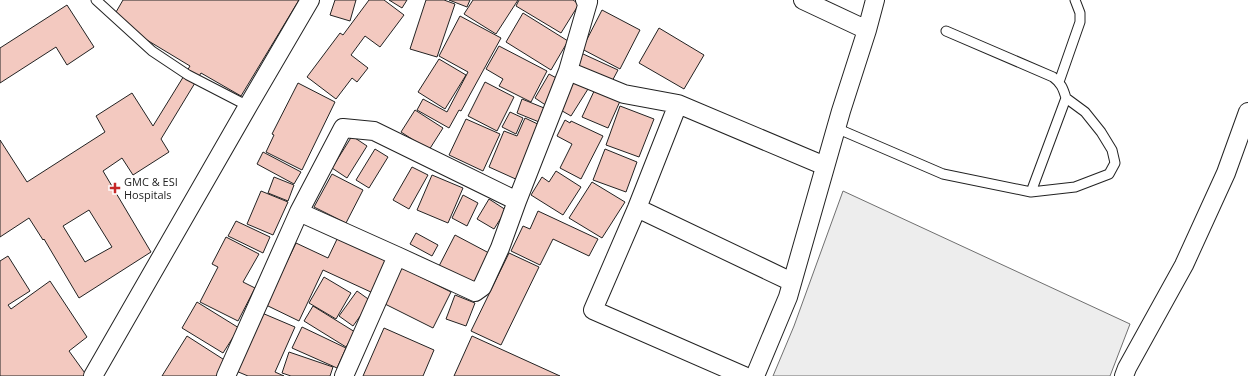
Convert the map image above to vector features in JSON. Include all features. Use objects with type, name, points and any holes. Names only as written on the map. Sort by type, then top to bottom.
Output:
[{"type":"street","points":[[93,376],[310,0]]},
{"type":"street","points":[[299,212],[475,292],[482,288],[500,248],[568,71],[588,2],[585,0]]},
{"type":"street","points":[[803,0],[867,30]]},
{"type":"street","points":[[755,376],[788,297],[836,128],[875,0]]},
{"type":"street","points":[[568,71],[624,94],[678,104],[825,166]]},
{"type":"street","points":[[678,104],[637,208],[593,310],[744,376]]},
{"type":"street","points":[[1124,376],[1184,265],[1226,173],[1248,112]]},
{"type":"street","points":[[226,376],[299,212],[343,128],[374,131],[517,201]]},
{"type":"street","points":[[637,208],[792,282]]},
{"type":"street","points":[[344,376],[397,256]]},
{"type":"lane","points":[[96,0],[152,51],[188,75],[248,106]]},
{"type":"lane","points":[[1059,82],[1080,22],[1080,13],[1075,0]]},
{"type":"lane","points":[[946,31],[1053,76],[1064,89],[1066,98],[1031,192]]},
{"type":"lane","points":[[836,128],[944,174],[1031,192],[1075,187],[1109,174],[1115,163],[1112,150],[1093,122],[1085,112],[1066,98]]},
{"type":"shaded area","points":[[843,191],[1130,324],[1110,376],[773,376],[794,326]]},
{"type":"building","points":[[123,0],[299,0],[241,96],[201,73],[161,139],[169,152],[133,175],[122,158],[103,171],[151,252],[79,298],[44,239],[43,240],[29,218],[0,237],[0,140],[27,182],[105,132],[96,116],[132,93],[153,126],[190,66],[112,19]],"holes":[[[89,210],[112,247],[85,262],[63,226]]]},
{"type":"building","points":[[335,0],[356,0],[350,21],[330,15]]},
{"type":"building","points":[[369,0],[384,0],[404,15],[380,47],[365,36],[351,55],[368,68],[357,82],[352,78],[336,99],[307,77],[340,33],[343,35]]},
{"type":"building","points":[[389,0],[407,0],[402,8]]},
{"type":"building","points":[[426,0],[444,0],[455,4],[437,57],[410,49]]},
{"type":"building","points":[[449,0],[470,0],[467,7]]},
{"type":"building","points":[[473,0],[518,0],[496,34],[464,14]]},
{"type":"building","points":[[519,0],[573,0],[579,4],[561,33],[516,6]]},
{"type":"building","points":[[67,5],[94,47],[67,65],[56,47],[0,83],[0,48]]},
{"type":"building","points":[[602,10],[640,30],[620,69],[582,49]]},
{"type":"building","points":[[523,13],[568,41],[551,70],[506,42]]},
{"type":"building","points":[[460,16],[501,38],[461,111],[459,110],[449,128],[417,110],[423,99],[447,112],[468,72],[439,56]]},
{"type":"building","points":[[659,28],[704,55],[684,89],[639,63]]},
{"type":"building","points":[[499,46],[547,71],[531,102],[499,86],[503,79],[486,69]]},
{"type":"building","points":[[581,53],[618,70],[610,85],[574,68]]},
{"type":"building","points":[[439,59],[466,75],[445,109],[418,92]]},
{"type":"building","points":[[549,74],[562,81],[547,106],[535,98]]},
{"type":"building","points":[[574,81],[588,89],[571,116],[557,108]]},
{"type":"building","points":[[485,82],[514,97],[497,131],[468,116]]},
{"type":"building","points":[[298,83],[335,102],[302,170],[266,152],[274,135],[272,134]]},
{"type":"building","points":[[596,87],[621,99],[608,128],[582,117]]},
{"type":"building","points":[[522,99],[549,110],[544,124],[517,113]]},
{"type":"building","points":[[620,106],[654,119],[639,157],[606,145]]},
{"type":"building","points":[[415,110],[443,128],[429,150],[401,132]]},
{"type":"building","points":[[510,112],[523,118],[516,134],[502,127]]},
{"type":"building","points":[[525,118],[544,127],[520,181],[489,167],[504,131],[517,136]]},
{"type":"building","points":[[466,119],[500,134],[483,171],[449,155]]},
{"type":"building","points":[[565,120],[570,123],[571,121],[603,136],[581,179],[560,168],[572,144],[557,136]]},
{"type":"building","points":[[352,136],[367,146],[347,178],[332,168]]},
{"type":"building","points":[[375,149],[388,157],[369,188],[356,180]]},
{"type":"building","points":[[605,149],[637,162],[626,192],[593,180]]},
{"type":"building","points":[[263,152],[301,172],[294,184],[257,164]]},
{"type":"building","points":[[412,167],[428,175],[409,209],[393,200]]},
{"type":"building","points":[[556,171],[581,187],[563,215],[531,195],[542,177],[549,182]]},
{"type":"building","points":[[332,174],[363,190],[346,223],[314,207]]},
{"type":"building","points":[[432,175],[463,188],[448,223],[417,210]]},
{"type":"building","points":[[274,177],[294,185],[288,201],[268,193]]},
{"type":"building","points":[[592,182],[625,202],[602,238],[569,218]]},
{"type":"building","points":[[261,191],[288,202],[273,235],[247,224]]},
{"type":"building","points":[[463,195],[478,203],[467,226],[452,218]]},
{"type":"building","points":[[489,199],[506,210],[494,229],[477,219]]},
{"type":"building","points":[[538,211],[598,239],[589,256],[553,239],[540,265],[511,251],[523,226],[530,229]]},
{"type":"building","points":[[236,221],[270,237],[263,253],[228,236]]},
{"type":"building","points":[[416,233],[438,245],[432,256],[410,244]]},
{"type":"building","points":[[339,235],[389,260],[373,293],[323,270],[299,321],[266,305],[296,243],[328,258]]},
{"type":"building","points":[[455,235],[489,253],[473,285],[438,268]]},
{"type":"building","points":[[226,237],[259,254],[243,282],[255,288],[238,321],[200,302],[218,267],[212,264]]},
{"type":"building","points":[[509,253],[539,267],[501,345],[471,331]]},
{"type":"building","points":[[8,256],[30,291],[8,305],[11,309],[50,281],[87,337],[69,351],[87,376],[0,376],[0,261]]},
{"type":"building","points":[[401,267],[451,292],[433,328],[383,303]]},
{"type":"building","points":[[324,277],[351,293],[336,319],[309,303]]},
{"type":"building","points":[[357,291],[371,301],[353,326],[339,316]]},
{"type":"building","points":[[455,295],[475,303],[466,326],[446,319]]},
{"type":"building","points":[[197,302],[239,328],[223,353],[182,328]]},
{"type":"building","points":[[313,306],[355,332],[346,347],[304,321]]},
{"type":"building","points":[[262,313],[295,327],[275,372],[284,376],[248,376],[236,371]]},
{"type":"building","points":[[302,327],[346,348],[337,368],[292,348]]},
{"type":"building","points":[[384,328],[434,350],[423,376],[363,376]]},
{"type":"building","points":[[187,336],[226,361],[217,376],[162,376]]},
{"type":"building","points":[[472,336],[560,376],[454,376]]},
{"type":"building","points":[[289,352],[333,367],[330,376],[291,376],[282,373]]},
{"type":"place","name":"GMC & ESI Hospitals","points":[[115,188]]}]
